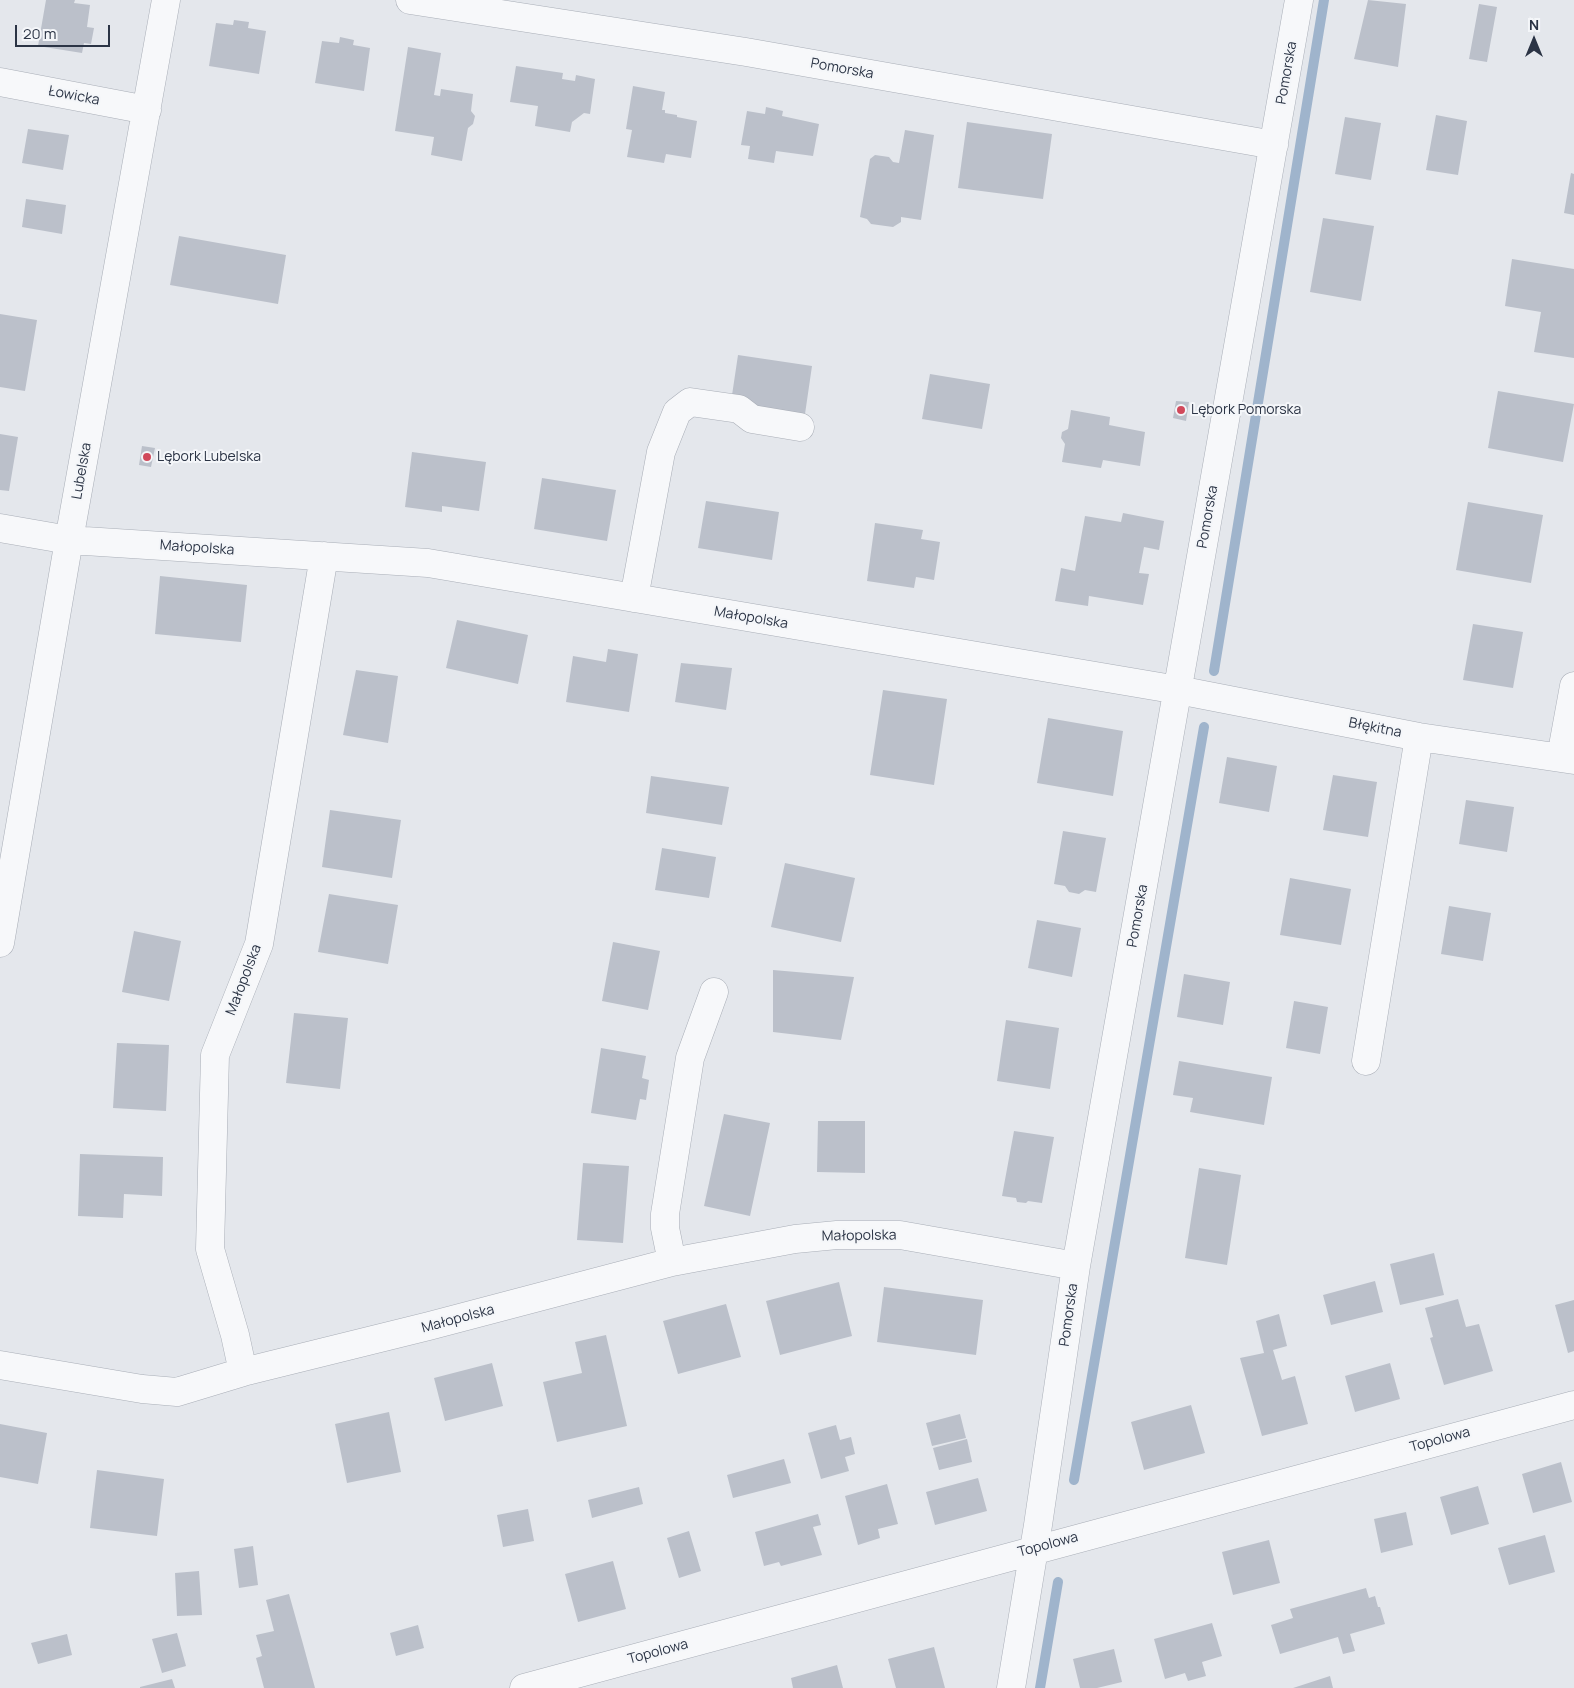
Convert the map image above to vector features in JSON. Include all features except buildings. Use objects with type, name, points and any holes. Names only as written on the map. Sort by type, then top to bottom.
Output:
[{"type":"street","name":"Lubelska","points":[[0,943],[69,540],[166,0]]},
{"type":"street","name":"Pomorska","points":[[410,0],[746,52],[1274,145]]},
{"type":"street","name":"Pomorska","points":[[1011,1688],[1076,1266],[1299,0]]},
{"type":"street","name":"Łowicka","points":[[0,82],[147,110]]},
{"type":"street","points":[[634,598],[661,452],[677,412],[690,402],[739,409],[752,419],[800,427]]},
{"type":"street","name":"Małopolska","points":[[0,528],[69,540],[428,563],[1178,690]]},
{"type":"street","name":"Małopolska","points":[[243,1372],[235,1335],[210,1249],[215,1055],[259,944],[324,556]]},
{"type":"street","points":[[1568,758],[1574,686]]},
{"type":"street","name":"Błękitna","points":[[1178,690],[1419,737],[1568,758]]},
{"type":"street","points":[[1366,1061],[1419,737]]},
{"type":"street","points":[[672,1262],[665,1228],[668,1195],[690,1058],[714,992]]},
{"type":"street","name":"Małopolska","points":[[0,1365],[142,1389],[177,1392],[243,1372],[429,1326],[672,1262],[795,1239],[867,1233],[900,1235],[1076,1266]]},
{"type":"street","name":"Topolowa","points":[[524,1688],[1034,1548],[1574,1405]]},
{"type":"waterway","points":[[1214,671],[1324,0]]},
{"type":"waterway","points":[[1074,1480],[1204,727]]},
{"type":"waterway","points":[[1040,1688],[1058,1582]]},
{"type":"place","name":"Lębork Pomorska","points":[[1181,410]]},
{"type":"place","name":"Lębork Lubelska","points":[[147,457]]}]
